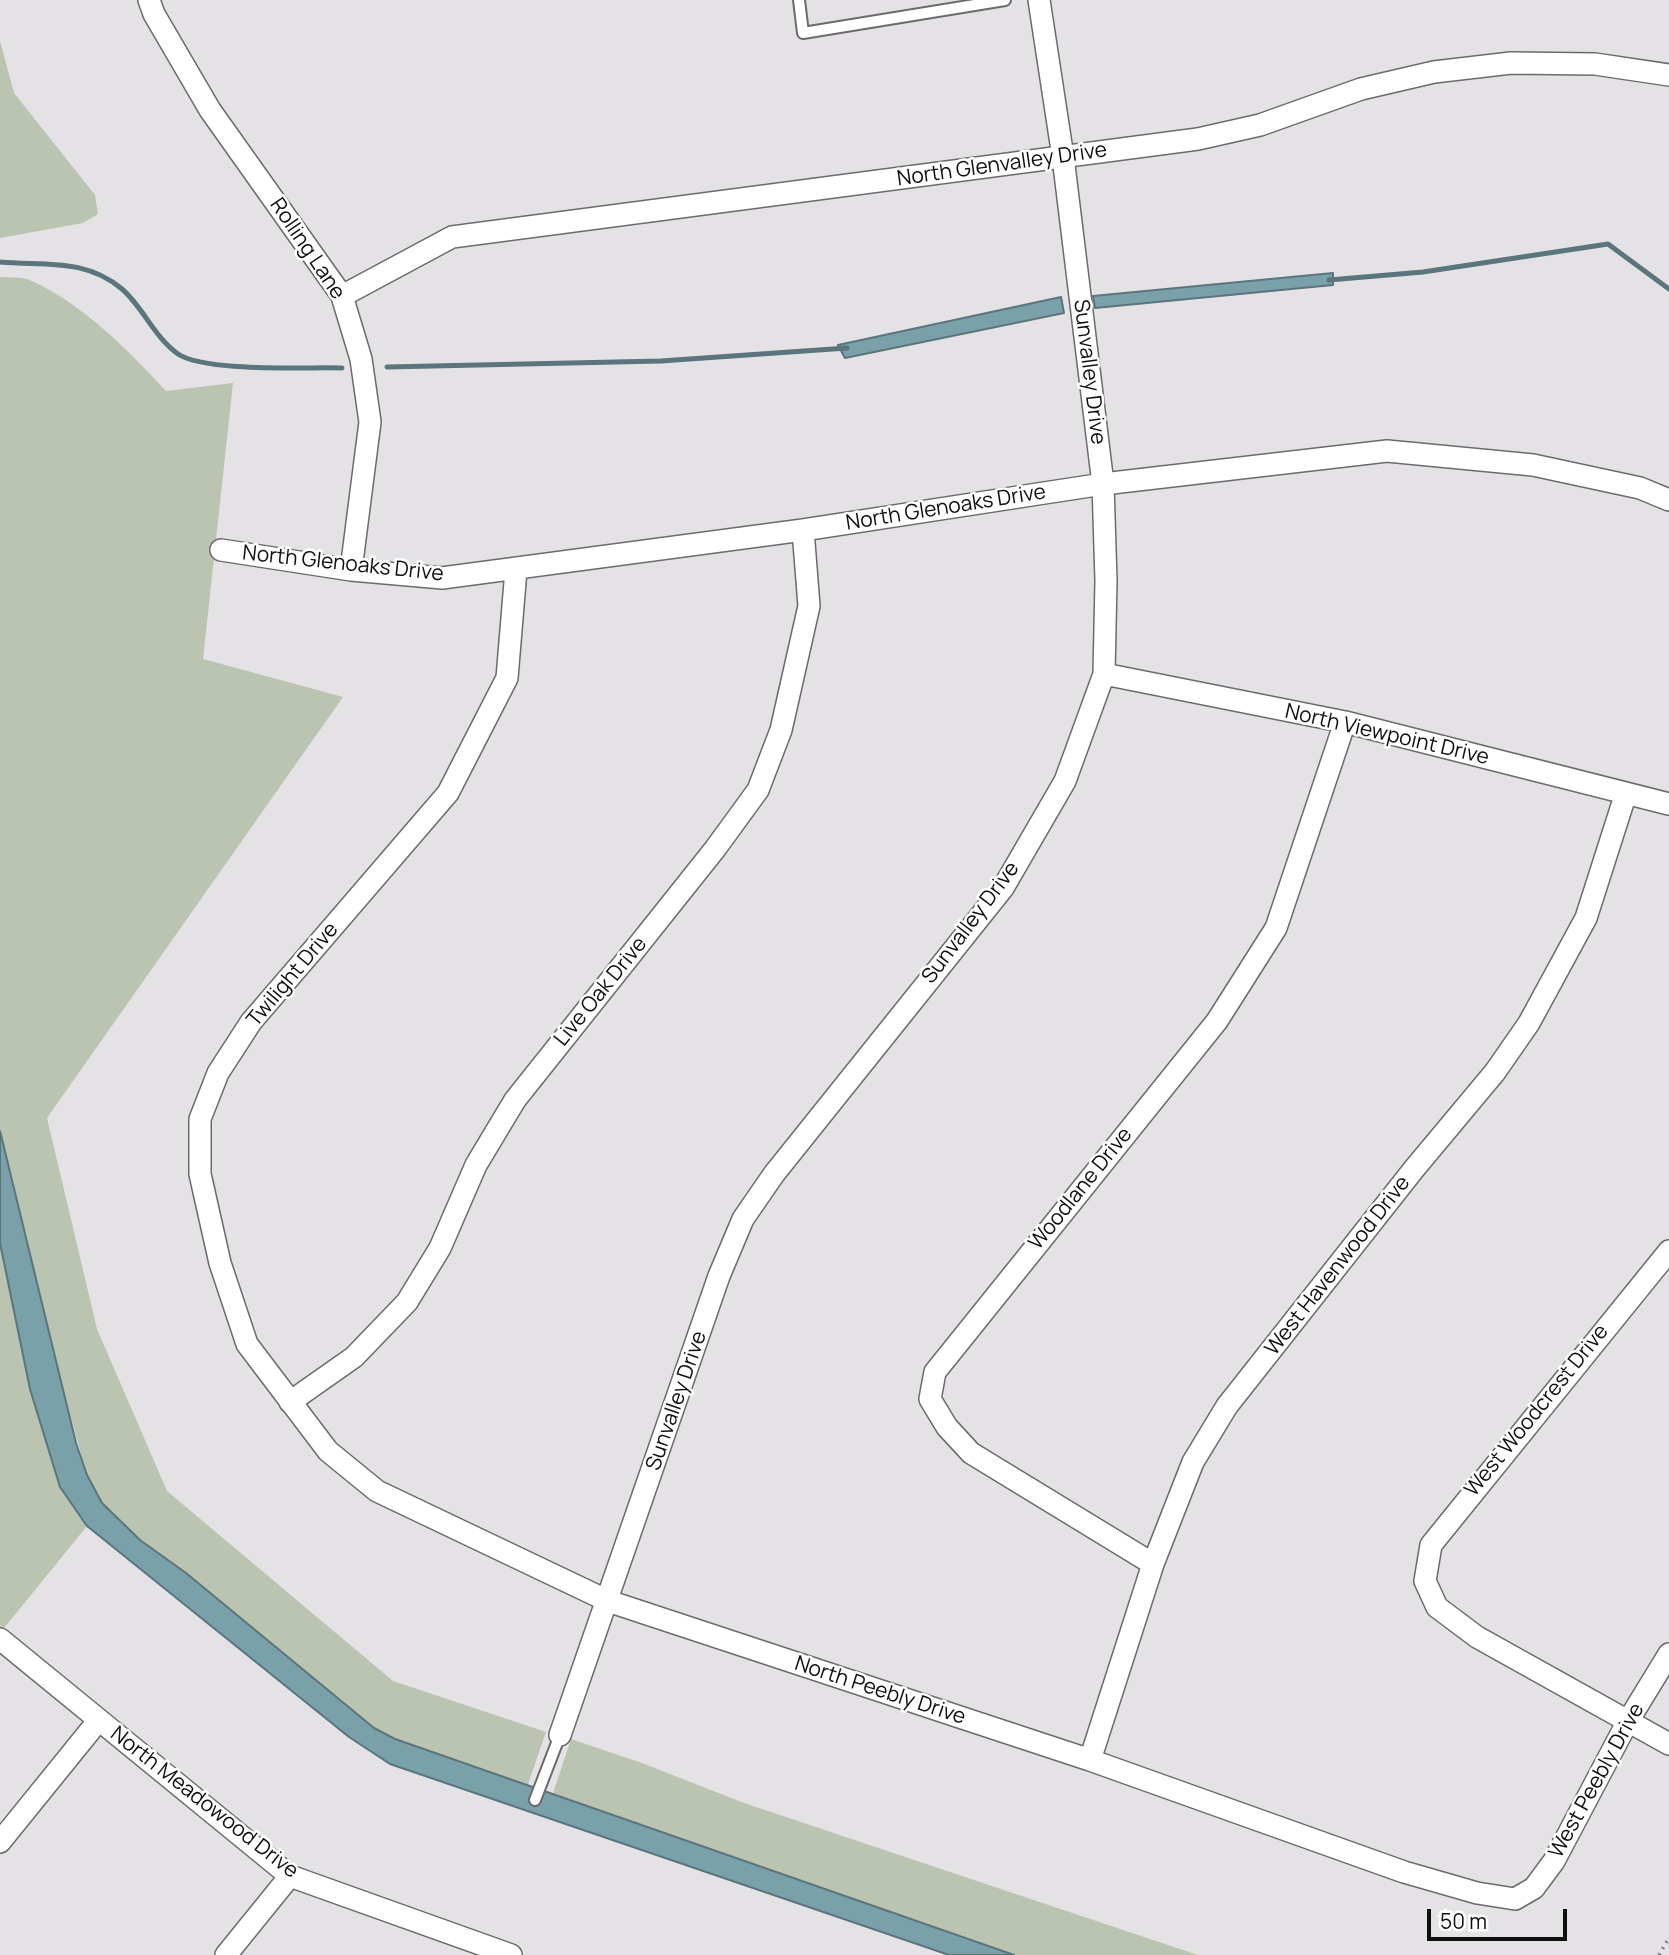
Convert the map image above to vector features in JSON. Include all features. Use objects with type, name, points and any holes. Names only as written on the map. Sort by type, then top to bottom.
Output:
[{"type":"street","name":"Rolling Lane","points":[[149,0],[154,14],[210,110],[342,296],[361,359],[370,422],[351,570]]},
{"type":"street","name":"Sunvalley Drive","points":[[560,1735],[719,1276],[743,1219],[822,1111],[1003,888],[1065,781],[1104,674],[1106,581],[1103,484],[1063,157],[1039,0]]},
{"type":"street","name":"North Glenvalley Drive","points":[[342,296],[452,237],[1198,139],[1259,125],[1361,89],[1434,72],[1511,63],[1595,64],[1669,75]]},
{"type":"street","name":"North Glenoaks Drive","points":[[221,550],[351,570],[442,578],[803,530],[1103,484],[1387,451],[1533,465],[1640,488],[1669,500]]},
{"type":"street","name":"Live Oak Drive","points":[[290,1402],[354,1357],[407,1302],[440,1248],[476,1165],[514,1100],[715,849],[758,789],[781,730],[808,606],[803,530]]},
{"type":"street","name":"Twilight Drive","points":[[290,1402],[247,1344],[220,1263],[200,1174],[200,1119],[218,1073],[251,1022],[447,793],[507,678],[516,570]]},
{"type":"street","name":"North Viewpoint Drive","points":[[1104,674],[1345,722],[1669,804]]},
{"type":"street","name":"Woodlane Drive","points":[[1153,1564],[971,1453],[947,1427],[930,1399],[935,1372],[1224,1009],[1276,928],[1345,722]]},
{"type":"street","name":"West Havenwood Drive","points":[[1090,1760],[1153,1564],[1193,1462],[1227,1406],[1414,1169],[1495,1072],[1529,1023],[1586,918],[1626,793]]},
{"type":"street","name":"West Woodcrest Drive","points":[[1628,1721],[1478,1637],[1437,1607],[1425,1581],[1431,1545],[1669,1251]]},
{"type":"street","name":"North Peebly Drive","points":[[290,1402],[328,1451],[377,1491],[608,1601],[1090,1760],[1404,1872],[1477,1893],[1515,1899]]},
{"type":"street","name":"North Meadowood Drive","points":[[0,1639],[290,1876],[511,1955]]},
{"type":"street","name":"West Peebly Drive","points":[[1515,1899],[1534,1888],[1554,1861],[1628,1721],[1669,1654]]},
{"type":"street","points":[[0,1842],[99,1721]]},
{"type":"street","points":[[1628,1721],[1669,1744]]},
{"type":"street","points":[[226,1955],[290,1876]]},
{"type":"lane","points":[[799,0],[803,33],[1005,0]]},
{"type":"lane","points":[[536,1800],[560,1735]]},
{"type":"path","points":[[1660,1955],[1669,1938]]},
{"type":"green space","points":[[0,41],[14,93],[95,195],[98,214],[83,223],[0,238]]},
{"type":"green space","points":[[0,277],[28,279],[70,303],[121,345],[166,391],[233,383],[203,659],[343,697],[47,1118],[97,1329],[167,1491],[393,1681],[546,1732],[527,1787],[415,1748],[374,1728],[186,1573],[140,1540],[102,1503],[87,1475],[57,1369],[0,1131]]},
{"type":"green space","points":[[0,1243],[30,1389],[60,1487],[87,1526],[0,1633]]},
{"type":"green space","points":[[571,1739],[642,1763],[744,1803],[1198,1955],[1014,1955],[552,1796]]},
{"type":"water","points":[[1333,273],[1333,285],[1095,308],[1093,296]]},
{"type":"water","points":[[1061,297],[1064,313],[845,358],[838,345]]},
{"type":"water","points":[[0,1131],[76,1443],[87,1475],[102,1503],[140,1540],[186,1573],[374,1728],[395,1739],[1014,1955],[949,1955],[390,1764],[349,1737],[87,1526],[60,1487],[30,1389],[0,1243]]},
{"type":"waterway","points":[[1329,280],[1423,272],[1608,244],[1669,289]]},
{"type":"waterway","points":[[0,262],[64,265],[94,272],[108,279],[129,296],[170,347],[191,360],[232,366],[342,368]]},
{"type":"waterway","points":[[387,367],[661,361],[847,348]]}]
